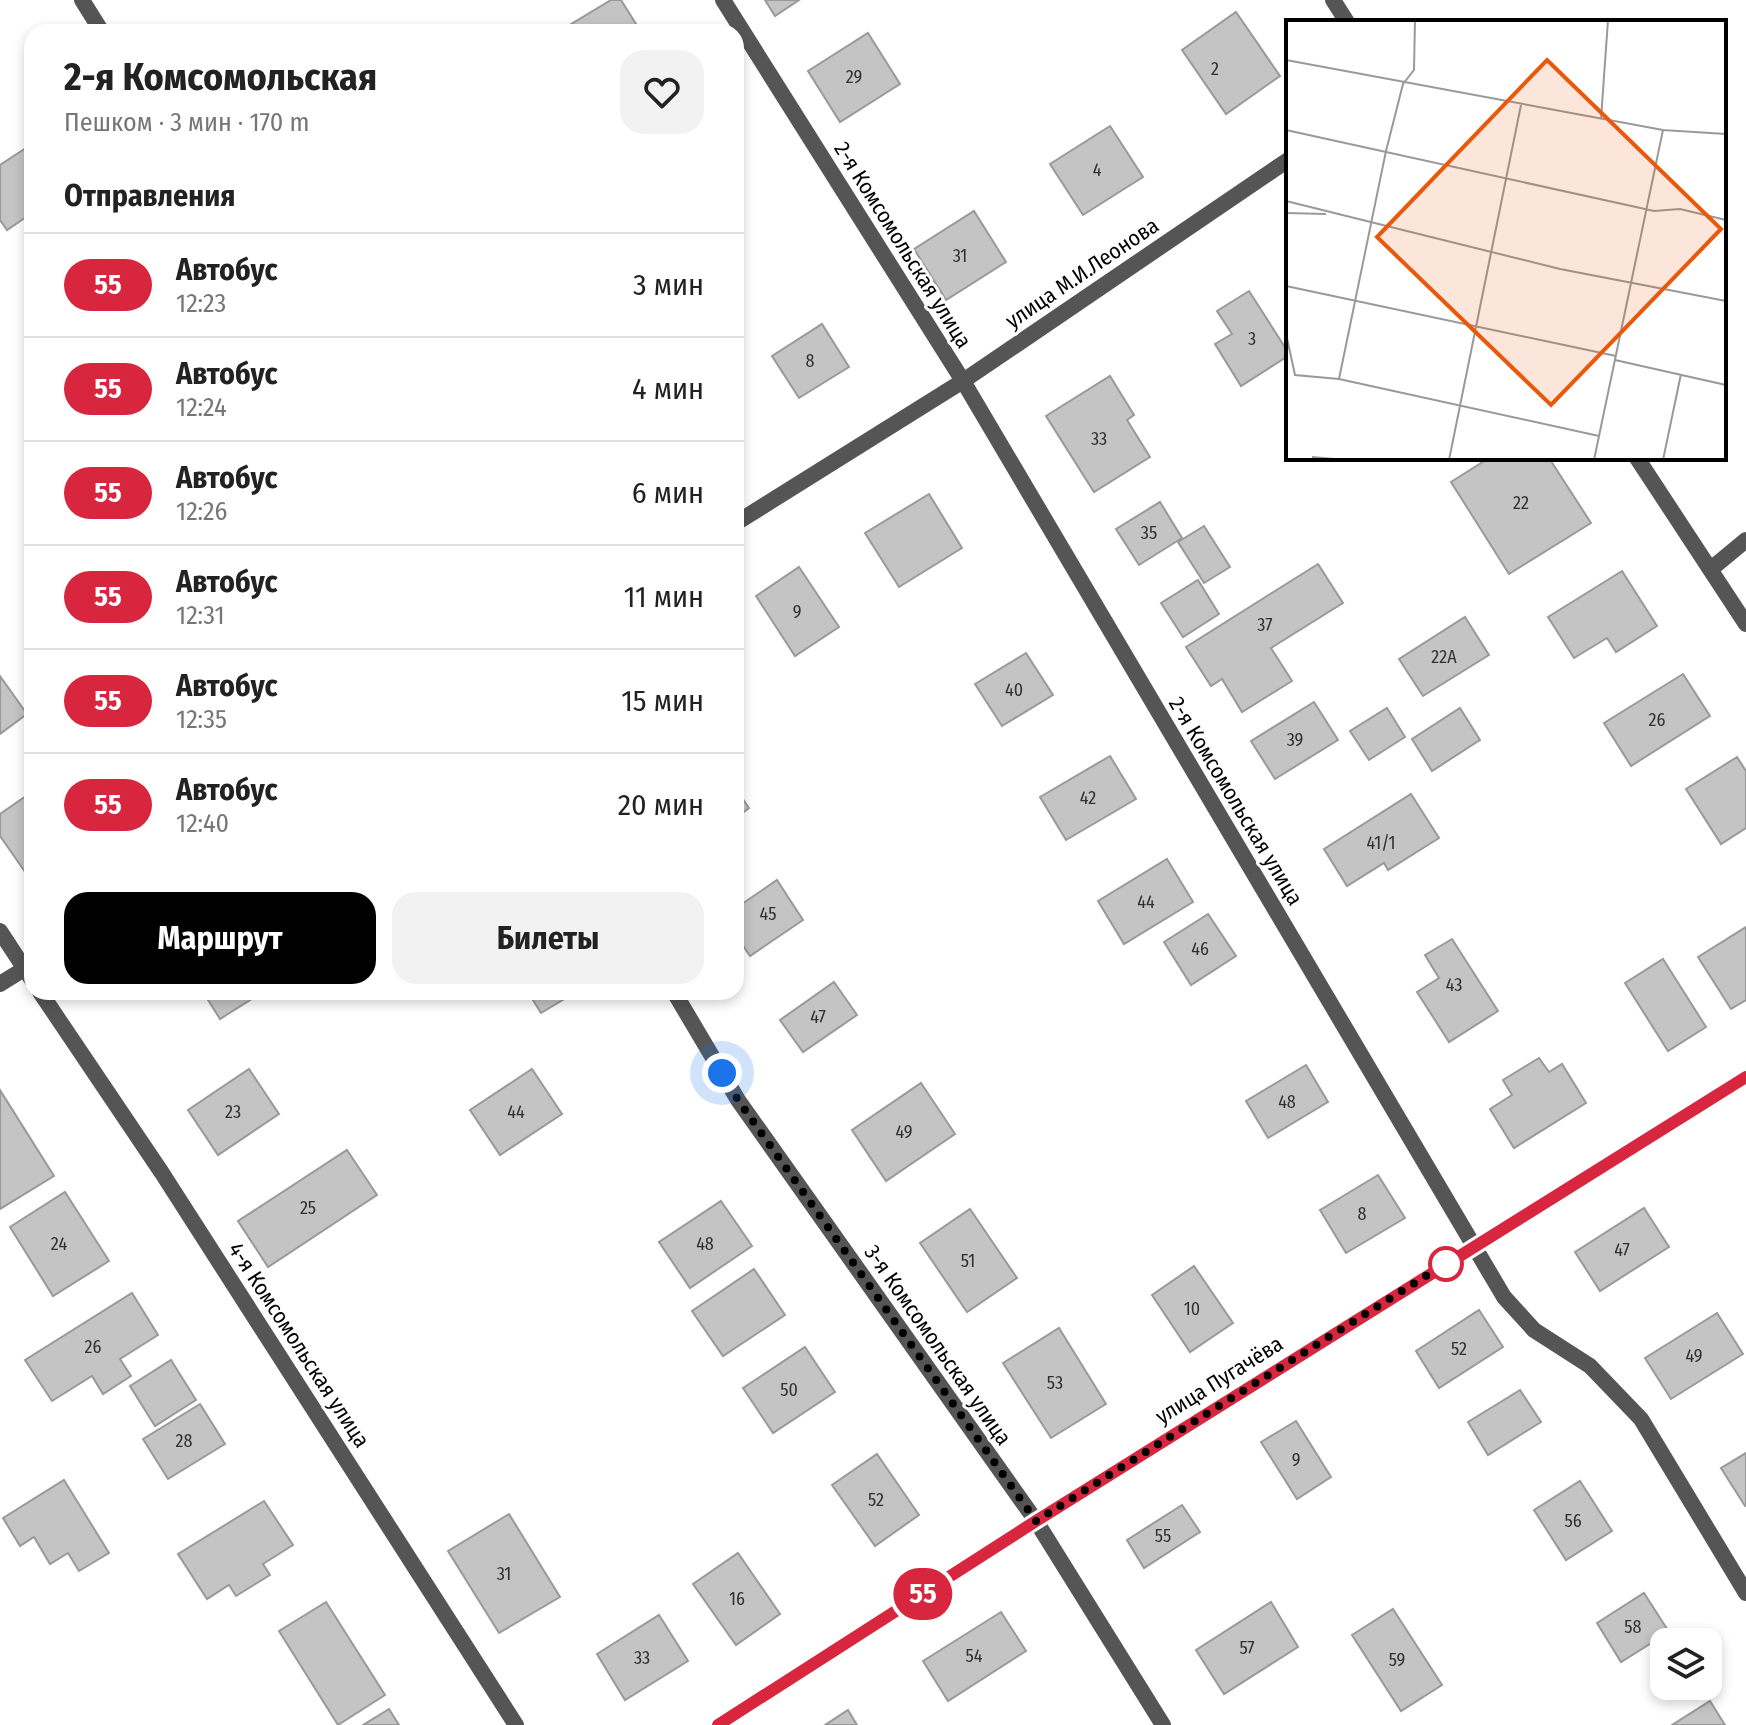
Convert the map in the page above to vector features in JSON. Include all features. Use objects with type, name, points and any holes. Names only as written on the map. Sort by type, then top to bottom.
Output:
[{"type":"main road","name":"улица Пугачёва","points":[[718,1725],[1036,1521],[1746,1077]]},
{"type":"street","points":[[82,0],[97,24]]},
{"type":"street","name":"2-я Комсомольская улица","points":[[723,0],[738,24]]},
{"type":"street","points":[[1333,0],[1346,20]]},
{"type":"street","name":"2-я Комсомольская улица","points":[[744,33],[963,381],[1504,1297],[1534,1330],[1590,1366],[1641,1419],[1746,1593]]},
{"type":"street","name":"улица М.И.Леонова","points":[[744,518],[963,381],[1286,161]]},
{"type":"street","points":[[1638,460],[1746,624]]},
{"type":"street","points":[[1711,569],[1746,540]]},
{"type":"street","points":[[0,931],[24,963]]},
{"type":"street","points":[[0,984],[24,974]]},
{"type":"street","name":"4-я Комсомольская улица","points":[[45,1000],[162,1173],[516,1725]]},
{"type":"street","name":"3-я Комсомольская улица","points":[[679,1000],[738,1100],[1036,1521],[1163,1725]]},
{"type":"building","points":[[611,0],[621,0],[636,24],[571,24]]},
{"type":"building","points":[[765,0],[799,0],[775,16]]},
{"type":"building","points":[[1236,12],[1280,76],[1226,114],[1182,50]]},
{"type":"building","points":[[868,33],[900,84],[840,122],[808,71]]},
{"type":"building","points":[[1110,126],[1143,177],[1083,215],[1050,164]]},
{"type":"building","points":[[24,149],[24,218],[7,230],[0,220],[0,165]]},
{"type":"building","points":[[974,211],[1006,262],[946,300],[914,249]]},
{"type":"building","points":[[1249,291],[1286,349],[1286,357],[1241,386],[1215,344],[1232,334],[1217,311]]},
{"type":"building","points":[[822,324],[849,367],[799,398],[772,356]]},
{"type":"building","points":[[1110,376],[1134,415],[1127,420],[1150,457],[1094,492],[1046,416]]},
{"type":"building","points":[[1486,460],[1550,460],[1591,523],[1509,574],[1451,482]]},
{"type":"building","points":[[929,494],[962,548],[899,587],[865,533]]},
{"type":"building","points":[[1160,502],[1182,538],[1139,565],[1116,529]]},
{"type":"building","points":[[1204,526],[1230,567],[1204,583],[1178,542]]},
{"type":"building","points":[[1318,564],[1343,603],[1271,648],[1292,681],[1242,712],[1222,679],[1211,686],[1186,647]]},
{"type":"building","points":[[799,567],[839,627],[795,656],[756,596]]},
{"type":"building","points":[[1622,571],[1657,626],[1616,652],[1607,638],[1574,658],[1548,617]]},
{"type":"building","points":[[1198,580],[1219,614],[1183,637],[1161,603]]},
{"type":"building","points":[[1465,617],[1489,655],[1423,696],[1399,659]]},
{"type":"building","points":[[1026,653],[1053,695],[1002,726],[975,684]]},
{"type":"building","points":[[1683,674],[1710,716],[1631,766],[1604,723]]},
{"type":"building","points":[[0,676],[24,710],[24,716],[0,734]]},
{"type":"building","points":[[1314,702],[1338,740],[1275,779],[1251,741]]},
{"type":"building","points":[[1387,708],[1405,737],[1369,760],[1350,731]]},
{"type":"building","points":[[1460,708],[1480,740],[1432,771],[1412,739]]},
{"type":"building","points":[[1110,756],[1136,799],[1066,840],[1040,797]]},
{"type":"building","points":[[1737,757],[1746,771],[1746,828],[1721,844],[1686,789]]},
{"type":"building","points":[[1411,794],[1439,838],[1388,870],[1384,863],[1347,886],[1324,849]]},
{"type":"building","points":[[24,798],[24,870],[0,836],[0,814]]},
{"type":"building","points":[[1167,859],[1193,902],[1124,944],[1098,901]]},
{"type":"building","points":[[777,880],[803,920],[750,956],[744,947],[744,903]]},
{"type":"building","points":[[1208,914],[1236,956],[1191,985],[1164,942]]},
{"type":"building","points":[[1746,927],[1746,1000],[1731,1009],[1698,957]]},
{"type":"building","points":[[1452,939],[1498,1011],[1449,1042],[1417,992],[1439,978],[1425,955]]},
{"type":"building","points":[[1663,959],[1706,1027],[1668,1051],[1625,983]]},
{"type":"building","points":[[834,982],[857,1015],[803,1052],[780,1020]]},
{"type":"building","points":[[208,1000],[250,1000],[220,1019]]},
{"type":"building","points":[[533,1000],[563,1000],[541,1013]]},
{"type":"building","points":[[1539,1058],[1549,1072],[1562,1064],[1586,1103],[1514,1148],[1490,1109],[1512,1095],[1503,1080]]},
{"type":"building","points":[[1306,1065],[1328,1102],[1268,1138],[1246,1101]]},
{"type":"building","points":[[249,1069],[279,1114],[218,1155],[188,1110]]},
{"type":"building","points":[[532,1069],[562,1114],[500,1155],[470,1110]]},
{"type":"building","points":[[921,1083],[955,1134],[886,1181],[852,1130]]},
{"type":"building","points":[[0,1090],[54,1176],[0,1209]]},
{"type":"building","points":[[347,1150],[377,1195],[268,1267],[238,1221]]},
{"type":"building","points":[[1378,1175],[1405,1218],[1346,1253],[1320,1210]]},
{"type":"building","points":[[65,1192],[109,1261],[53,1296],[10,1227]]},
{"type":"building","points":[[721,1201],[752,1246],[690,1288],[659,1242]]},
{"type":"building","points":[[1644,1208],[1669,1247],[1600,1291],[1575,1252]]},
{"type":"building","points":[[970,1209],[1017,1278],[967,1312],[920,1243]]},
{"type":"building","points":[[1194,1266],[1233,1323],[1190,1352],[1152,1295]]},
{"type":"building","points":[[754,1269],[785,1315],[723,1356],[692,1311]]},
{"type":"building","points":[[132,1293],[158,1335],[120,1359],[131,1376],[103,1394],[92,1376],[52,1401],[25,1360]]},
{"type":"building","points":[[1479,1310],[1503,1347],[1439,1388],[1416,1351]]},
{"type":"building","points":[[1717,1313],[1743,1354],[1671,1399],[1645,1358]]},
{"type":"building","points":[[1059,1328],[1106,1404],[1051,1438],[1003,1363]]},
{"type":"building","points":[[805,1347],[835,1392],[773,1433],[743,1388]]},
{"type":"building","points":[[171,1360],[196,1400],[155,1426],[130,1386]]},
{"type":"building","points":[[1520,1390],[1541,1422],[1488,1455],[1468,1422]]},
{"type":"building","points":[[200,1404],[225,1444],[168,1479],[143,1439]]},
{"type":"building","points":[[1296,1421],[1331,1477],[1297,1499],[1261,1442]]},
{"type":"building","points":[[1746,1453],[1746,1505],[1745,1506],[1721,1468]]},
{"type":"building","points":[[877,1454],[919,1515],[875,1546],[832,1485]]},
{"type":"building","points":[[64,1480],[109,1553],[79,1571],[68,1553],[50,1564],[34,1537],[20,1546],[3,1518]]},
{"type":"building","points":[[1580,1481],[1612,1531],[1566,1560],[1534,1510]]},
{"type":"building","points":[[264,1501],[293,1545],[263,1564],[270,1575],[236,1596],[229,1585],[207,1599],[178,1554]]},
{"type":"building","points":[[1182,1505],[1200,1532],[1144,1568],[1127,1540]]},
{"type":"building","points":[[509,1514],[560,1597],[499,1633],[448,1551]]},
{"type":"building","points":[[738,1553],[780,1614],[736,1645],[693,1584]]},
{"type":"building","points":[[1644,1593],[1666,1628],[1650,1628],[1650,1644],[1621,1662],[1597,1623]]},
{"type":"building","points":[[326,1602],[385,1695],[338,1725],[279,1631]]},
{"type":"building","points":[[1271,1602],[1298,1647],[1224,1694],[1196,1650]]},
{"type":"building","points":[[1393,1609],[1442,1685],[1401,1711],[1352,1635]]},
{"type":"building","points":[[1001,1612],[1026,1651],[948,1701],[923,1661]]},
{"type":"building","points":[[659,1615],[688,1661],[625,1700],[597,1654]]},
{"type":"building","points":[[1710,1701],[1725,1725],[1672,1725]]},
{"type":"building","points":[[389,1709],[399,1725],[363,1725]]},
{"type":"building","points":[[848,1710],[857,1725],[825,1725]]},
{"type":"bus line","name":"55","points":[[718,1725],[1036,1521],[1746,1077]]},
{"type":"route","points":[[722,1073],[1036,1521],[1448,1262],[1446,1264]]}]
